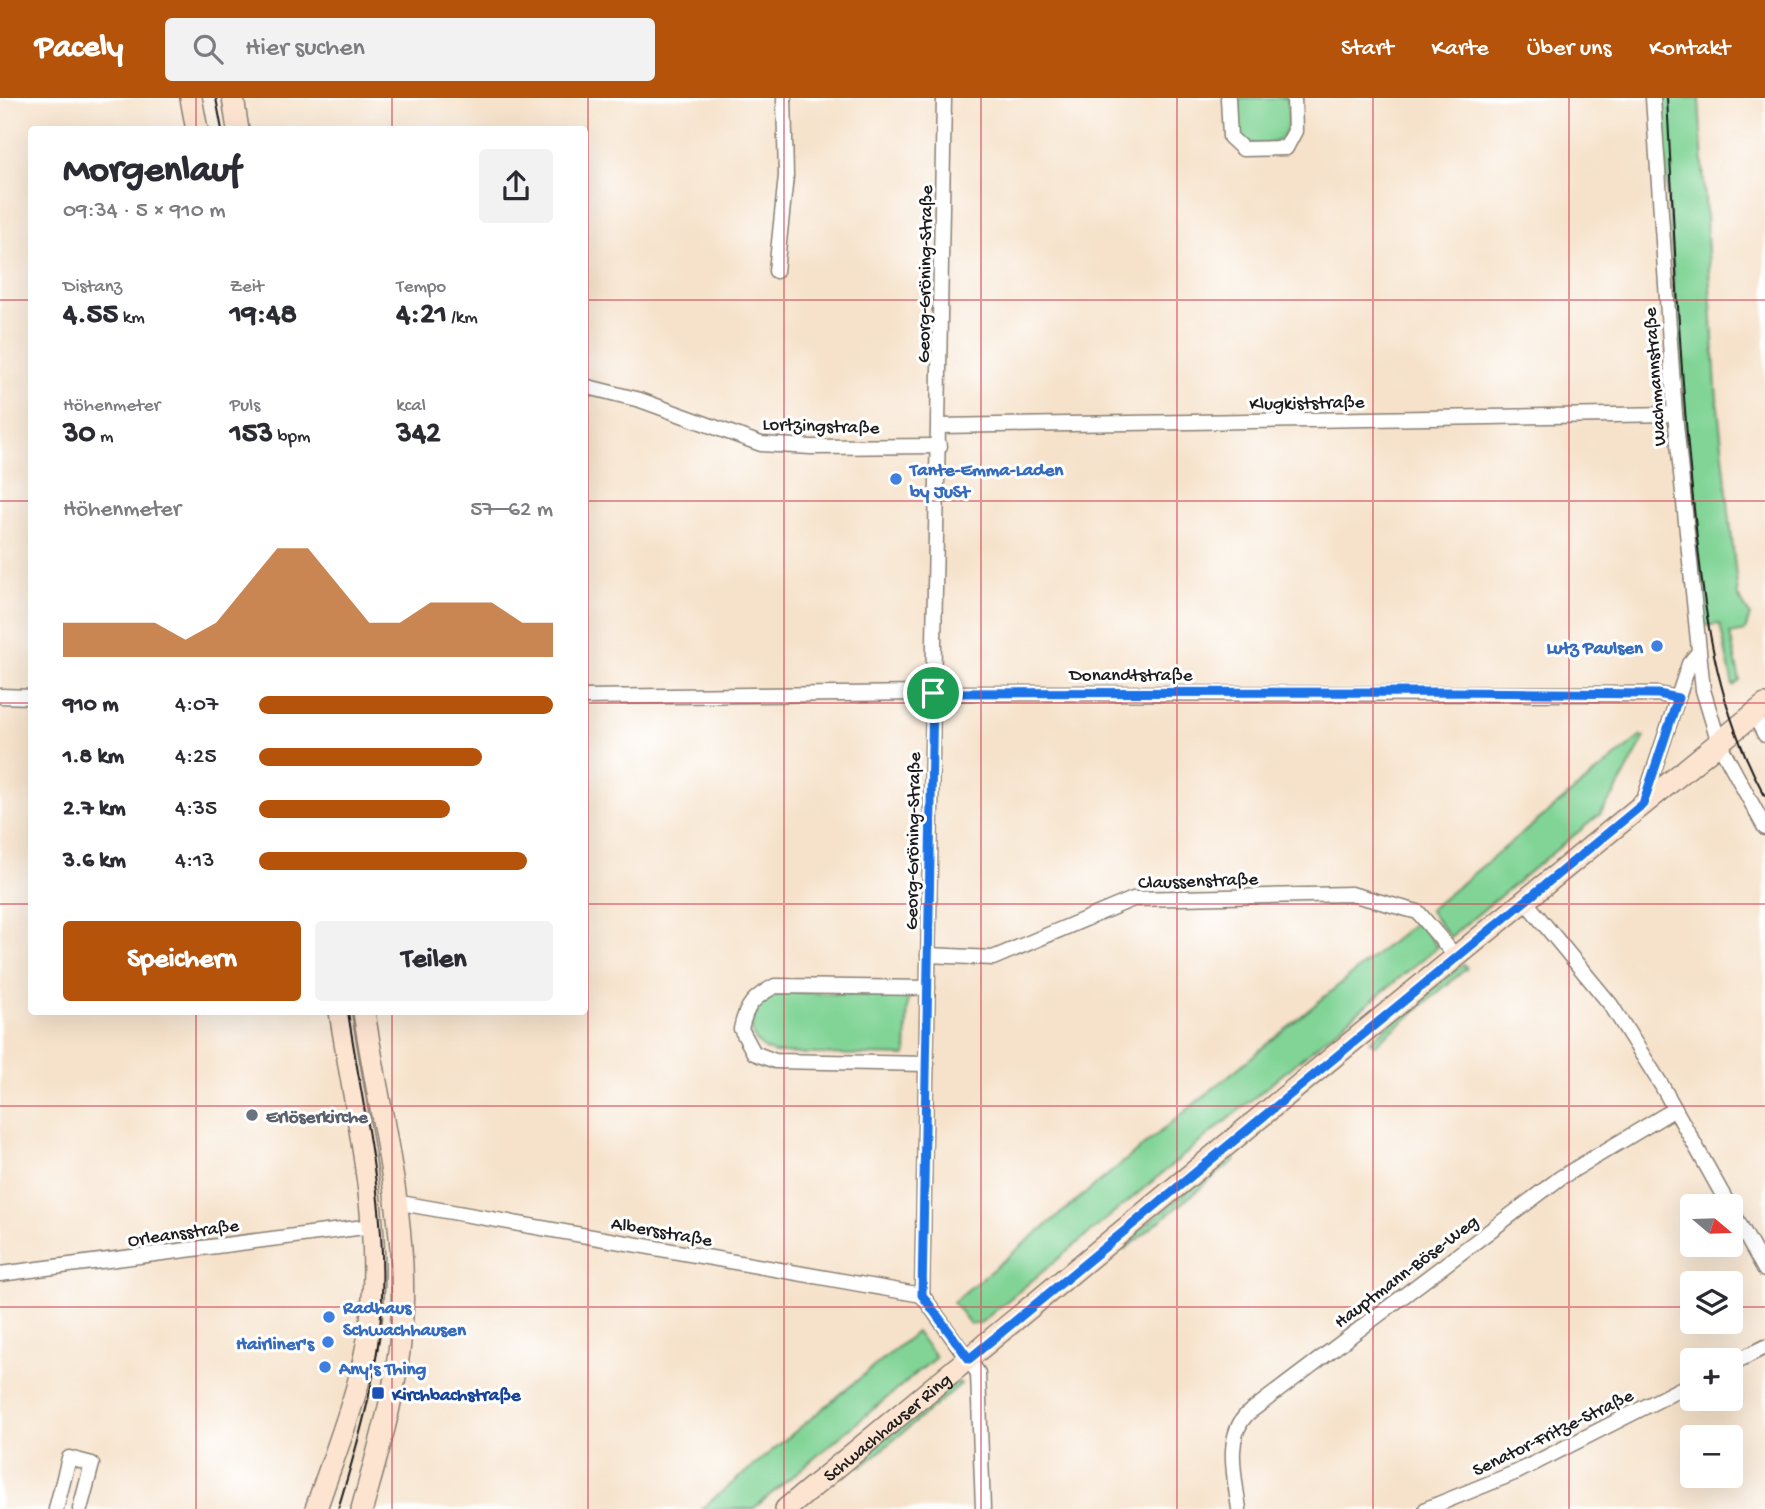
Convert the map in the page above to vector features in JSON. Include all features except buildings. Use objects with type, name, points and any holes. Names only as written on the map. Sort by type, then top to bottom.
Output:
[{"type":"main road","points":[[191,98],[196,126]]},
{"type":"main road","points":[[233,98],[237,126]]},
{"type":"main road","name":"Schwachhauser Ring","points":[[786,1509],[1760,710]]},
{"type":"main road","points":[[316,1509],[363,1364],[373,1299],[372,1226],[340,1015]]},
{"type":"main road","points":[[362,1509],[387,1416],[401,1332],[403,1271],[395,1202],[364,1015]]},
{"type":"street","points":[[776,271],[786,176],[784,98]]},
{"type":"street","name":"Georg-Gröning-Straße","points":[[922,1295],[940,446],[944,98]]},
{"type":"street","points":[[1228,98],[1230,137],[1243,149],[1286,148],[1295,131],[1294,98]]},
{"type":"street","name":"Wachmannstraße","points":[[1653,98],[1675,414],[1705,702],[1719,743],[1765,828]]},
{"type":"street","name":"Lortzingstraße","points":[[588,387],[640,400],[761,444],[811,447],[940,446]]},
{"type":"street","name":"Klugkiststraße","points":[[940,426],[1675,414]]},
{"type":"street","points":[[1643,804],[1689,664],[1698,653]]},
{"type":"street","name":"Donandtstraße","points":[[588,697],[1447,692],[1658,694],[1678,698]]},
{"type":"street","points":[[0,696],[28,697]]},
{"type":"street","points":[[1760,710],[1765,735]]},
{"type":"street","name":"Claussenstraße","points":[[928,955],[993,958],[1133,899],[1351,894],[1418,912],[1457,958]]},
{"type":"street","points":[[1525,901],[1611,1005],[1675,1109],[1723,1194]]},
{"type":"street","points":[[927,1064],[775,1060],[754,1053],[741,1029],[753,998],[775,986],[928,988]]},
{"type":"street","name":"Hauptmann-Böse-Weg","points":[[1239,1509],[1233,1442],[1236,1425],[1247,1414],[1560,1178],[1675,1109]]},
{"type":"street","name":"Albersstraße","points":[[395,1202],[922,1295]]},
{"type":"street","name":"Orleansstraße","points":[[0,1274],[372,1226]]},
{"type":"street","points":[[1743,1230],[1765,1270]]},
{"type":"street","points":[[922,1295],[978,1373],[983,1509]]},
{"type":"street","points":[[1743,1358],[1765,1347]]},
{"type":"street","name":"Senator-Fritze-Straße","points":[[1426,1509],[1517,1472],[1680,1389]]},
{"type":"street","points":[[56,1509],[69,1458],[92,1464],[80,1509]]},
{"type":"green space","points":[[1233,98],[1288,98],[1286,132],[1278,140],[1265,145],[1245,140],[1234,127]]},
{"type":"green space","points":[[1661,98],[1699,98],[1716,388],[1738,596],[1750,615],[1745,631],[1730,634],[1740,681],[1733,686],[1720,624],[1702,626],[1685,460]]},
{"type":"green space","points":[[1641,736],[1645,737],[1615,793],[1600,814],[1450,937],[1429,910]]},
{"type":"green space","points":[[1417,921],[1437,947],[979,1324],[970,1324],[953,1302]]},
{"type":"green space","points":[[1463,964],[1467,968],[1375,1045],[1370,1041]]},
{"type":"green space","points":[[785,992],[908,996],[906,1056],[774,1053],[765,1049],[752,1032],[754,1009],[758,1001]]},
{"type":"green space","points":[[1231,1156],[1235,1160],[1124,1250],[1121,1245]]},
{"type":"green space","points":[[916,1332],[936,1357],[753,1509],[701,1509]]},
{"type":"green space","points":[[952,1384],[961,1384],[861,1467],[857,1462]]},
{"type":"tram line","points":[[216,98],[221,126]]},
{"type":"tram line","points":[[1667,98],[1687,440],[1706,608],[1712,647],[1732,722],[1765,796]]},
{"type":"tram line","points":[[338,1509],[361,1431],[373,1377],[382,1296],[377,1189],[349,1015]]},
{"type":"place","name":"Tante-Emma-Laden by JuSt","points":[[896,479]]},
{"type":"place","name":"Lutz Paulsen","points":[[1657,646]]},
{"type":"place","name":"Erlöserkirche","points":[[252,1115]]},
{"type":"place","name":"Radhaus Schwachhausen","points":[[329,1317]]},
{"type":"place","name":"Hairliner's","points":[[328,1342]]},
{"type":"place","name":"Any's Thing","points":[[325,1367]]},
{"type":"place","name":"Kirchbachstraße","points":[[378,1393]]},
{"type":"route","points":[[1447,692],[1658,694],[1678,698],[1643,804],[969,1359],[922,1295],[933,693],[1447,692]]}]
